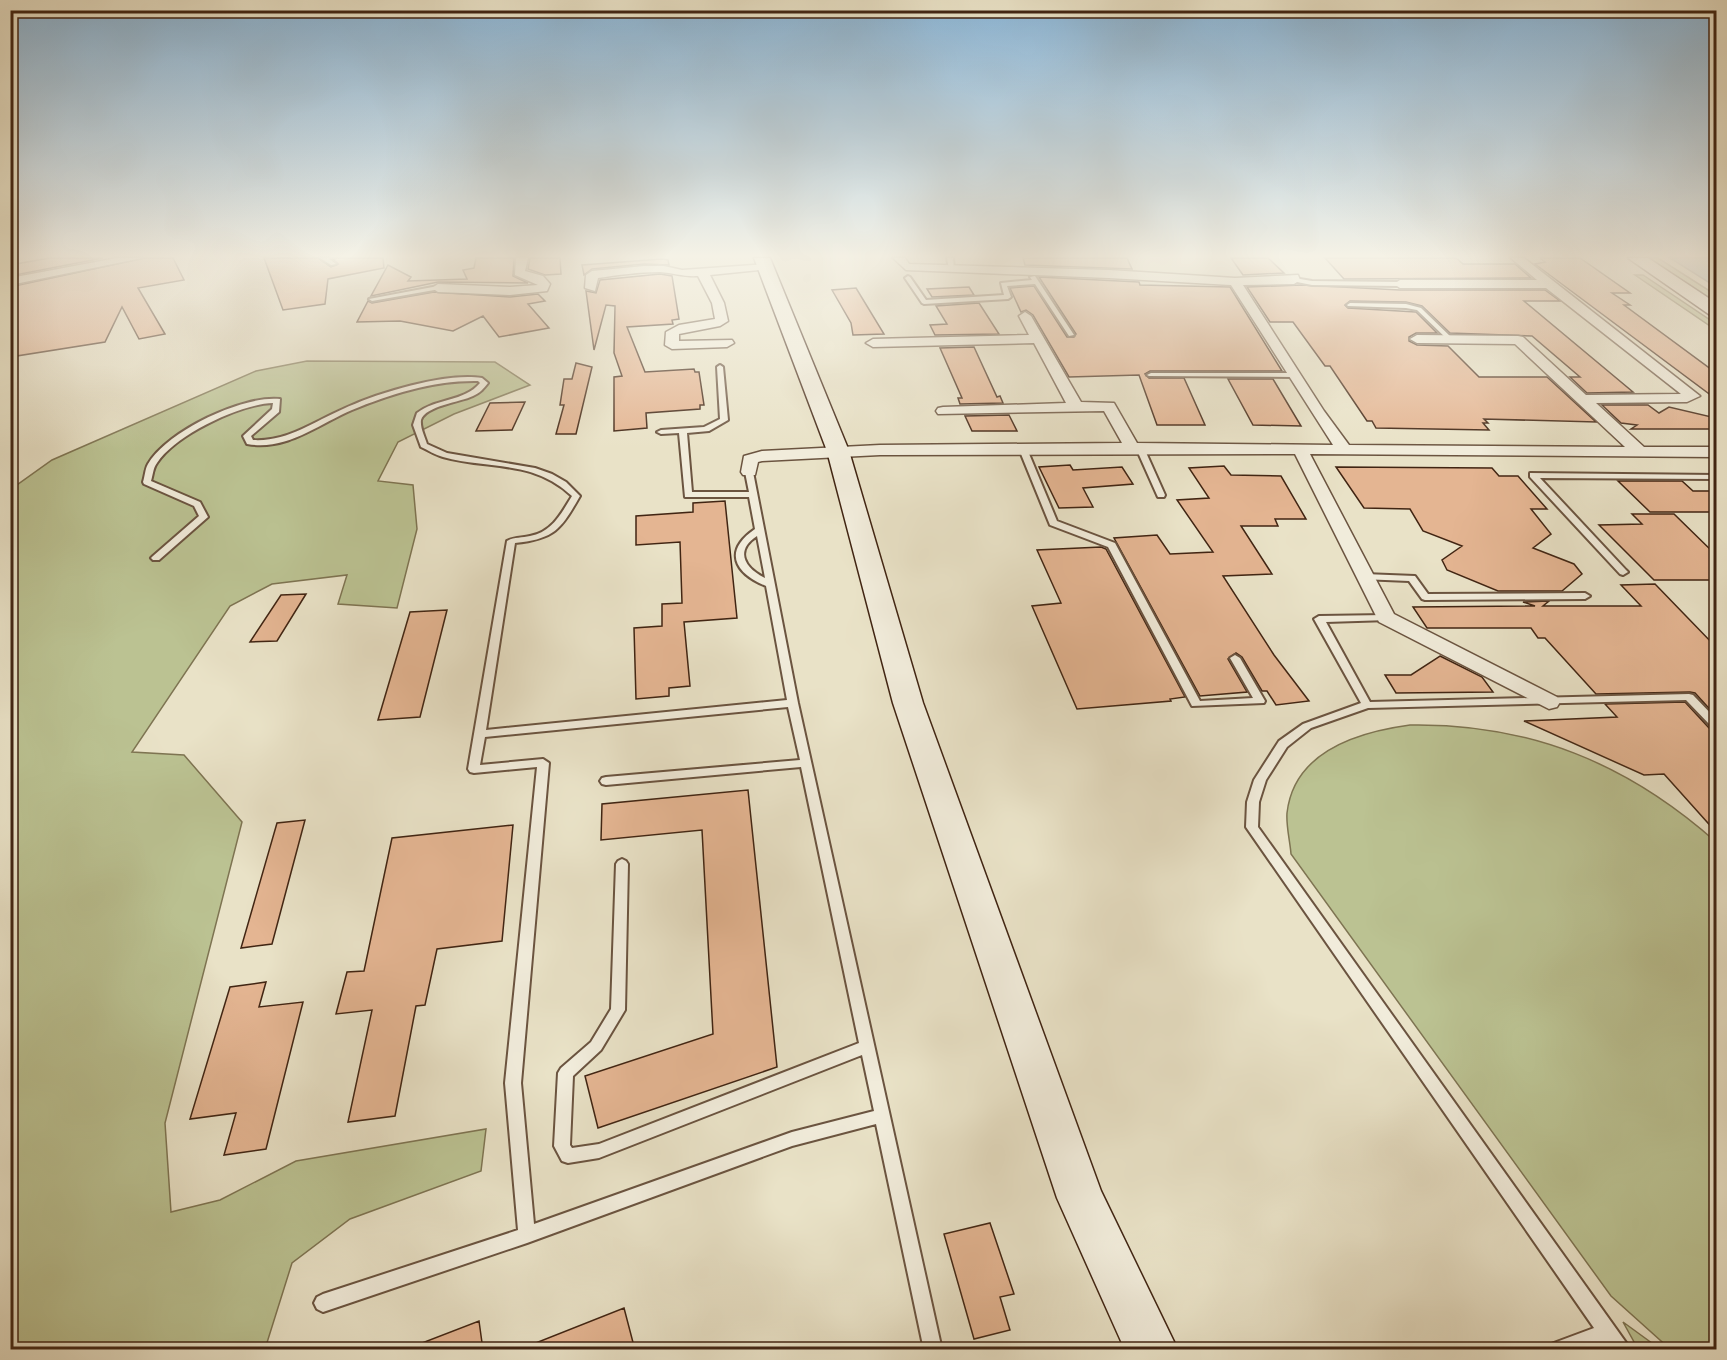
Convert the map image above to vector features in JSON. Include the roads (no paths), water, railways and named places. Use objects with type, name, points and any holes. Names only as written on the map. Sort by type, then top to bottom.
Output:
[{"type":"main road","points":[[787,321],[838,452],[908,704],[1080,1198],[1142,1347]]},
{"type":"street","points":[[720,321],[678,328],[673,332],[672,345],[726,344]]},
{"type":"street","points":[[1027,321],[1076,407]]},
{"type":"street","points":[[1260,321],[1293,375],[1345,450]]},
{"type":"street","points":[[1584,399],[1687,398],[1693,396],[1597,321]]},
{"type":"street","points":[[873,343],[1038,339]]},
{"type":"street","points":[[1417,339],[1518,340],[1640,452]]},
{"type":"street","points":[[943,411],[1109,406],[1136,448]]},
{"type":"street","points":[[749,472],[750,459],[762,456],[838,452],[1136,448],[1716,452]]},
{"type":"street","points":[[1300,449],[1386,618],[1549,702]]},
{"type":"lane","points":[[1063,321],[1071,334]]},
{"type":"lane","points":[[1432,321],[1450,339]]},
{"type":"lane","points":[[661,432],[706,429],[724,420],[720,367]]},
{"type":"lane","points":[[1151,375],[1293,375]]},
{"type":"lane","points":[[156,558],[204,518],[197,504],[147,482],[151,465],[185,433],[249,404],[267,399],[278,401],[276,410],[247,436],[250,442],[282,440],[302,434],[357,406],[447,381],[480,379],[484,383],[471,395],[428,408],[419,416],[417,424],[424,445],[444,455],[534,470],[566,484],[576,496],[557,528],[538,539],[511,541],[482,734],[474,769],[543,763],[513,1083],[526,1235]]},
{"type":"lane","points":[[683,430],[688,495],[752,494]]},
{"type":"lane","points":[[1136,448],[1161,495]]},
{"type":"lane","points":[[1023,449],[1053,523],[1112,545],[1196,704],[1260,701],[1235,658]]},
{"type":"lane","points":[[749,472],[793,703],[933,1350]]},
{"type":"lane","points":[[1623,572],[1533,475],[1716,477]]},
{"type":"lane","points":[[759,530],[749,535],[740,549],[739,561],[748,574],[770,584]]},
{"type":"lane","points":[[1364,577],[1412,578],[1425,597],[1585,596]]},
{"type":"lane","points":[[1367,705],[1319,619],[1386,618]]},
{"type":"lane","points":[[1621,1350],[1252,827],[1252,802],[1260,780],[1283,744],[1306,726],[1367,705],[1689,697],[1716,725]]},
{"type":"lane","points":[[482,734],[793,703]]},
{"type":"lane","points":[[606,781],[806,763]]},
{"type":"lane","points":[[622,864],[618,1010],[596,1046],[566,1073],[562,1146],[568,1156],[599,1151],[866,1047]]},
{"type":"lane","points":[[323,1303],[526,1235],[792,1139],[881,1116]]},
{"type":"lane","points":[[1557,1350],[1607,1332]]}]
